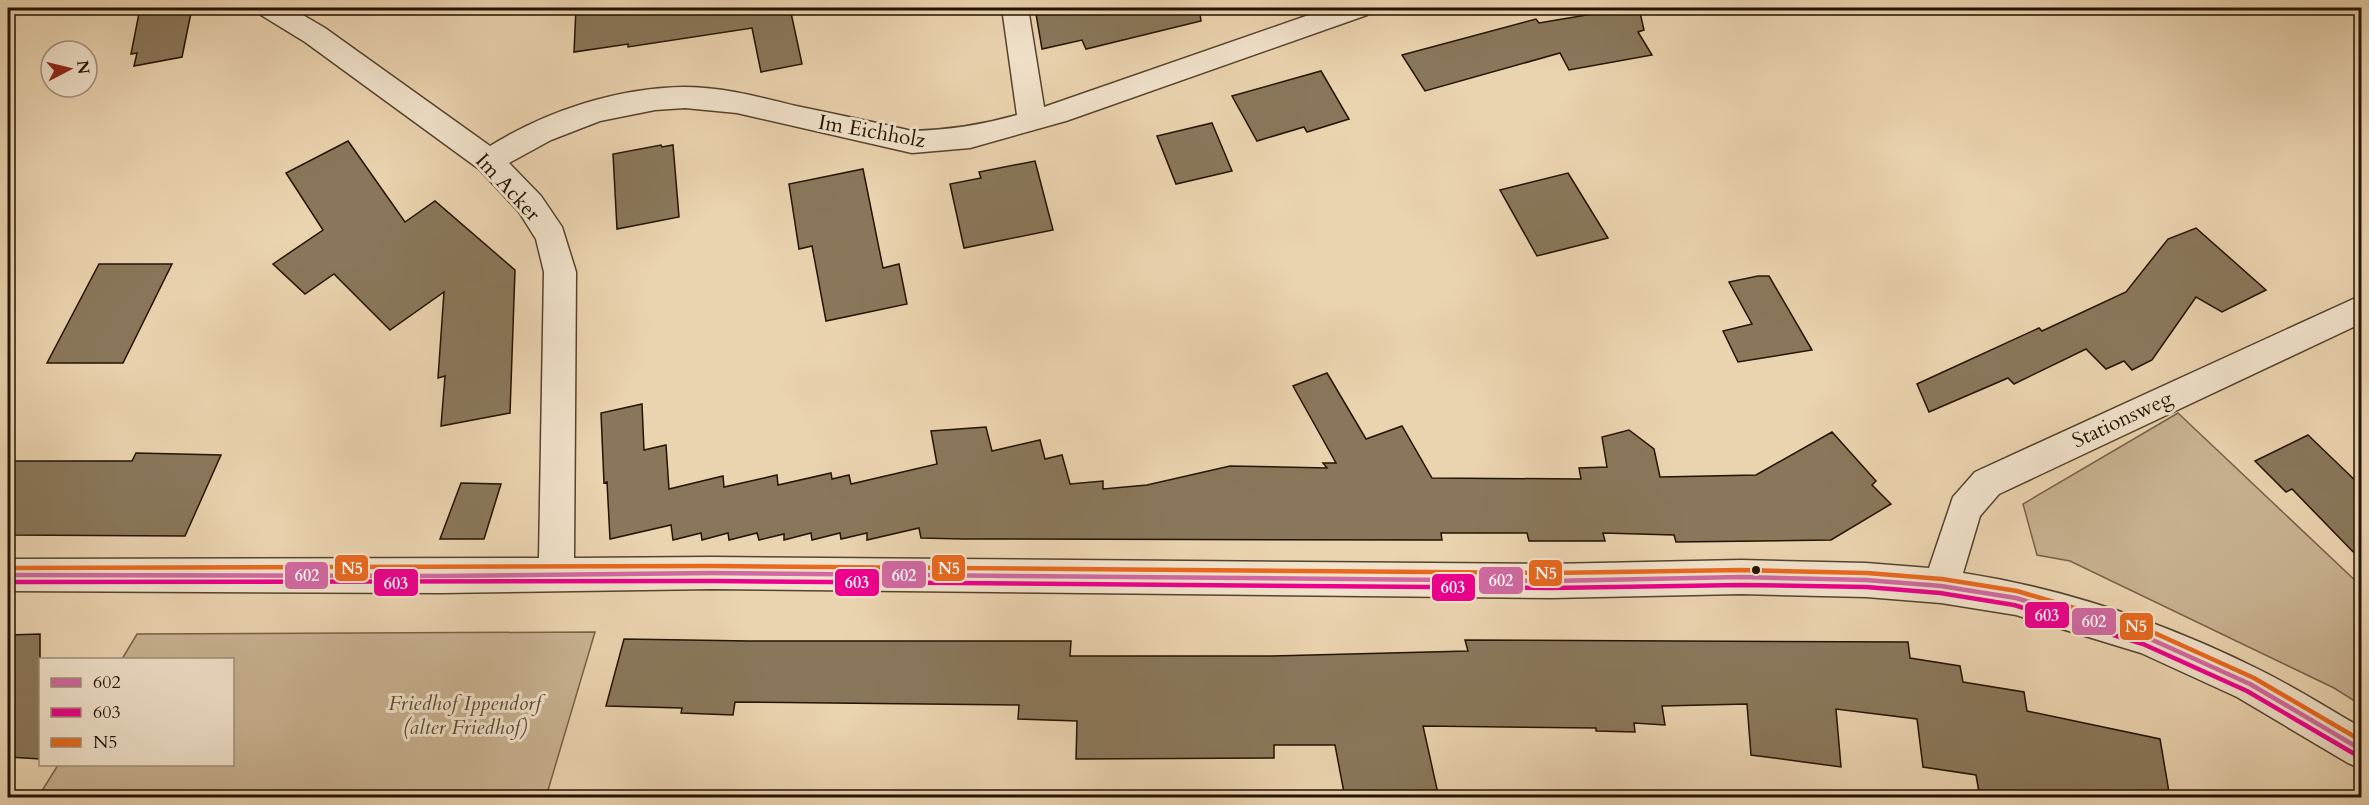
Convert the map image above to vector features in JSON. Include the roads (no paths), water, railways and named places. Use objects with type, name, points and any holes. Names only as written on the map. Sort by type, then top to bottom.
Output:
[{"type":"street","name":"Im Acker","points":[[271,8],[315,35],[489,161],[530,204],[551,236],[560,272],[559,514],[556,574]]},
{"type":"street","points":[[1015,8],[1032,121]]},
{"type":"street","name":"Im Eichholz","points":[[489,161],[540,132],[571,119],[615,107],[677,98],[715,99],[912,142],[938,142],[974,136],[1032,121],[1357,8]]},
{"type":"street","name":"Stationsweg","points":[[1941,586],[1965,508],[1988,483],[2361,308]]},
{"type":"street","points":[[8,575],[556,574],[1269,577],[1551,581],[1741,577],[1866,580],[1941,586],[2016,598],[2146,637],[2250,684],[2361,750]]},
{"type":"park label","name":"Friedhof Ippendorf (alter Friedhof)","points":[[465,715]]}]
